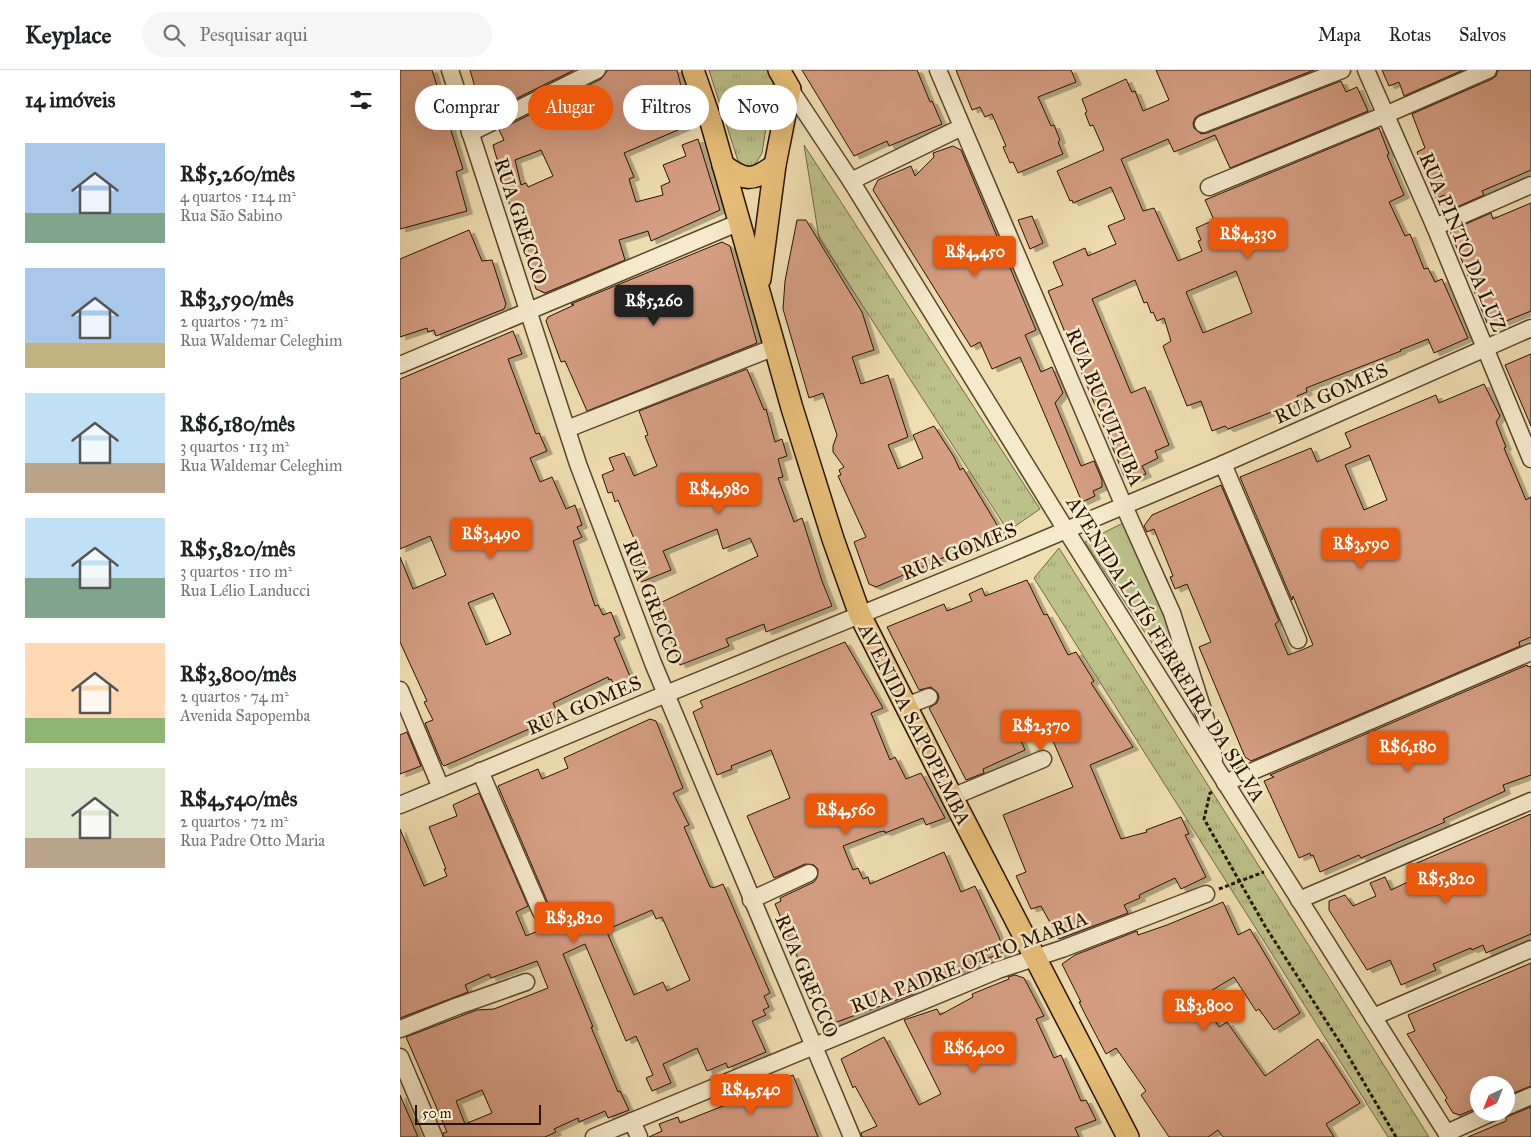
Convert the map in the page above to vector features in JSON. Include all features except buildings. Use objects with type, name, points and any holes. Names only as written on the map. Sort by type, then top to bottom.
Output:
[{"type":"main road","name":"AVENIDA SAPOPEMBA","points":[[694,70],[759,287],[792,408],[833,539],[860,615],[1034,958],[1128,1137]]},
{"type":"main road","points":[[778,70],[787,85]]},
{"type":"main road","name":"AVENIDA SAPOPEMBA","points":[[759,287],[775,165],[782,130]]},
{"type":"main road","points":[[723,165],[739,176],[750,178],[759,176],[775,165]]},
{"type":"street","name":"RUA GRECCO","points":[[450,70],[585,482],[666,694],[852,1137]]},
{"type":"street","points":[[470,133],[597,70]]},
{"type":"street","name":"RUA BUCUITUBA","points":[[938,70],[1172,614],[1209,728],[1215,766]]},
{"type":"street","points":[[1203,124],[1342,70]]},
{"type":"street","name":"RUA PINTO DA LUZ","points":[[1366,70],[1435,227],[1531,458]]},
{"type":"street","points":[[1208,187],[1488,70]]},
{"type":"street","points":[[797,100],[851,181],[962,127]]},
{"type":"street","name":"AVENIDA LUÍS FERREIRA DA SILVA","points":[[851,181],[1066,530],[1448,1135]]},
{"type":"street","points":[[1435,227],[1531,185]]},
{"type":"street","points":[[400,365],[740,222]]},
{"type":"street","name":"RUA GOMES","points":[[400,805],[1124,506],[1531,328]]},
{"type":"street","points":[[567,429],[775,347]]},
{"type":"street","points":[[1223,464],[1298,640]]},
{"type":"street","points":[[1225,783],[1531,652]]},
{"type":"street","points":[[400,690],[441,788]]},
{"type":"street","points":[[906,706],[929,697]]},
{"type":"street","points":[[952,797],[1043,759]]},
{"type":"street","points":[[480,772],[541,912]]},
{"type":"street","points":[[1299,900],[1531,801]]},
{"type":"street","points":[[751,900],[808,873]]},
{"type":"street","name":"RUA PADRE OTTO MARIA","points":[[594,1137],[998,970],[1206,894]]},
{"type":"street","points":[[1373,1017],[1531,949]]},
{"type":"street","points":[[400,1029],[526,982]]},
{"type":"street","points":[[400,1057],[434,1137]]},
{"type":"street","points":[[1515,1103],[1531,1096]]},
{"type":"street","points":[[632,1121],[639,1137]]},
{"type":"street","points":[[1448,1135],[1475,1121]]},
{"type":"path","points":[[1210,793],[1204,819],[1265,926],[1346,1052],[1396,1137]]},
{"type":"path","points":[[1206,894],[1278,867]]},
{"type":"green space","points":[[709,70],[768,70],[773,85],[719,85],[719,101]]},
{"type":"green space","points":[[728,130],[766,130],[762,153],[756,163],[749,168],[738,161]]},
{"type":"green space","points":[[804,145],[1040,509],[1008,531],[819,238]]},
{"type":"green space","points":[[1125,522],[1195,688],[1192,692],[1186,693],[1183,690],[1085,542]]},
{"type":"green space","points":[[1059,548],[1429,1137],[1388,1137],[1034,578]]}]
